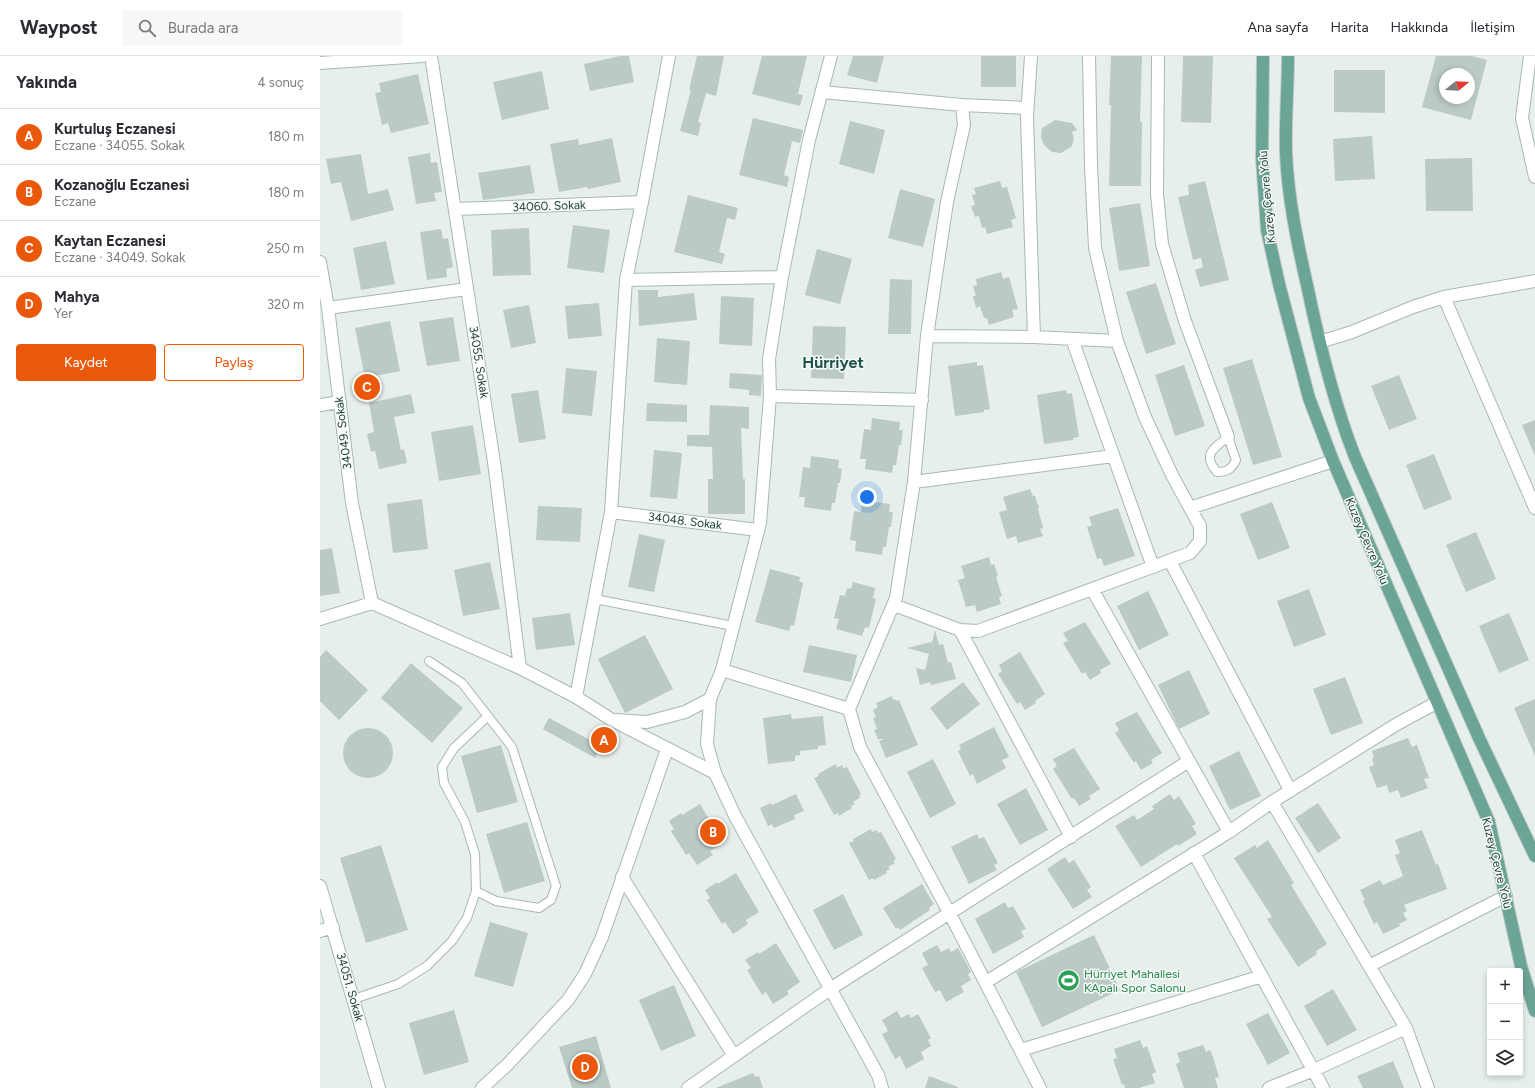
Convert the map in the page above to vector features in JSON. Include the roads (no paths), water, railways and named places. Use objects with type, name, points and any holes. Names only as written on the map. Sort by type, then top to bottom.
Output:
[{"type":"main road","name":"Kuzey Çevre Yolu","points":[[1263,56],[1262,158],[1267,230],[1279,284],[1309,398],[1333,461],[1436,703],[1489,822],[1521,966],[1535,1011]]},
{"type":"main road","name":"Kuzey Çevre Yolu","points":[[1288,56],[1286,153],[1291,209],[1333,396],[1355,457],[1479,738],[1535,856]]},
{"type":"street","points":[[320,63],[422,56]]},
{"type":"street","name":"34055. Sokak","points":[[431,56],[494,462],[520,668]]},
{"type":"street","points":[[576,697],[611,512],[626,280],[669,56]]},
{"type":"street","points":[[831,56],[809,140],[782,277],[770,359],[770,396],[760,523],[722,670],[710,699],[707,744],[714,773],[735,816],[878,1075],[882,1088]]},
{"type":"street","points":[[1031,56],[1027,108],[1034,337]]},
{"type":"street","points":[[894,605],[960,630],[978,631],[1190,553],[1200,541],[1200,526],[1172,475],[1145,417],[1117,341],[1095,248],[1091,166],[1089,56]]},
{"type":"street","points":[[1158,56],[1157,194],[1162,244],[1185,321],[1228,437]]},
{"type":"street","points":[[1530,56],[1522,118],[1535,177]]},
{"type":"street","points":[[822,92],[962,105],[1027,108]]},
{"type":"street","points":[[962,105],[964,125],[947,202],[927,336],[914,482],[896,598],[849,709],[860,747],[986,982],[1040,1088]]},
{"type":"street","name":"34060. Sokak","points":[[455,209],[642,202]]},
{"type":"street","name":"34049. Sokak","points":[[320,262],[328,308],[352,503],[372,603]]},
{"type":"street","points":[[626,280],[782,277]]},
{"type":"street","points":[[1320,342],[1352,332],[1412,307],[1444,297],[1535,281]]},
{"type":"street","points":[[328,308],[467,289]]},
{"type":"street","points":[[1444,297],[1535,508]]},
{"type":"street","points":[[927,336],[1034,337],[1117,341]]},
{"type":"street","points":[[1072,339],[1153,567]]},
{"type":"street","points":[[770,396],[922,400]]},
{"type":"street","points":[[320,405],[340,402]]},
{"type":"street","points":[[914,482],[1113,456]]},
{"type":"street","points":[[1190,508],[1333,461]]},
{"type":"street","name":"34048. Sokak","points":[[611,512],[758,530]]},
{"type":"street","points":[[1170,561],[1290,790]]},
{"type":"street","points":[[1092,589],[1229,832]]},
{"type":"street","points":[[320,619],[372,603],[520,668],[576,697],[612,720],[714,773]]},
{"type":"street","points":[[960,630],[1071,837]]},
{"type":"street","points":[[722,670],[849,709]]},
{"type":"street","points":[[612,720],[647,722],[685,712],[710,699]]},
{"type":"street","points":[[986,982],[1194,852],[1229,832],[1290,790],[1397,724],[1436,703]]},
{"type":"street","points":[[482,1088],[507,1065],[568,1000],[585,974],[602,936],[667,749]]},
{"type":"street","points":[[688,1088],[702,1084],[734,1056],[830,989],[1189,761]]},
{"type":"street","points":[[1272,802],[1406,1028],[1428,1088]]},
{"type":"street","points":[[1194,852],[1323,1088]]},
{"type":"street","points":[[622,877],[734,1056]]},
{"type":"street","name":"34051. Sokak","points":[[320,886],[379,1088]]},
{"type":"street","points":[[1369,966],[1506,896]]},
{"type":"street","points":[[320,931],[333,927]]},
{"type":"street","points":[[1021,1050],[1262,976]]},
{"type":"street","points":[[1269,1088],[1314,1070],[1406,1028]]},
{"type":"lane","points":[[595,599],[733,626]]},
{"type":"lane","points":[[429,661],[462,683],[512,747],[556,886],[551,900],[539,908],[496,901],[476,891]]},
{"type":"lane","points":[[354,999],[398,984],[426,966],[452,941],[467,918],[476,891],[475,854],[465,822],[444,783],[442,767],[454,748],[488,716]]},
{"type":"place","name":"Kaytan Eczanesi","points":[[367,387]]},
{"type":"place","name":"Kurtuluş Eczanesi","points":[[604,740]]},
{"type":"place","name":"Kozanoğlu Eczanesi","points":[[713,832]]},
{"type":"place","name":"Hürriyet Mahallesi KApalı Spor Salonu","points":[[1068,981]]},
{"type":"place","name":"Mahya","points":[[585,1067]]},
{"type":"district","name":"Hürriyet","points":[[833,362]]}]
